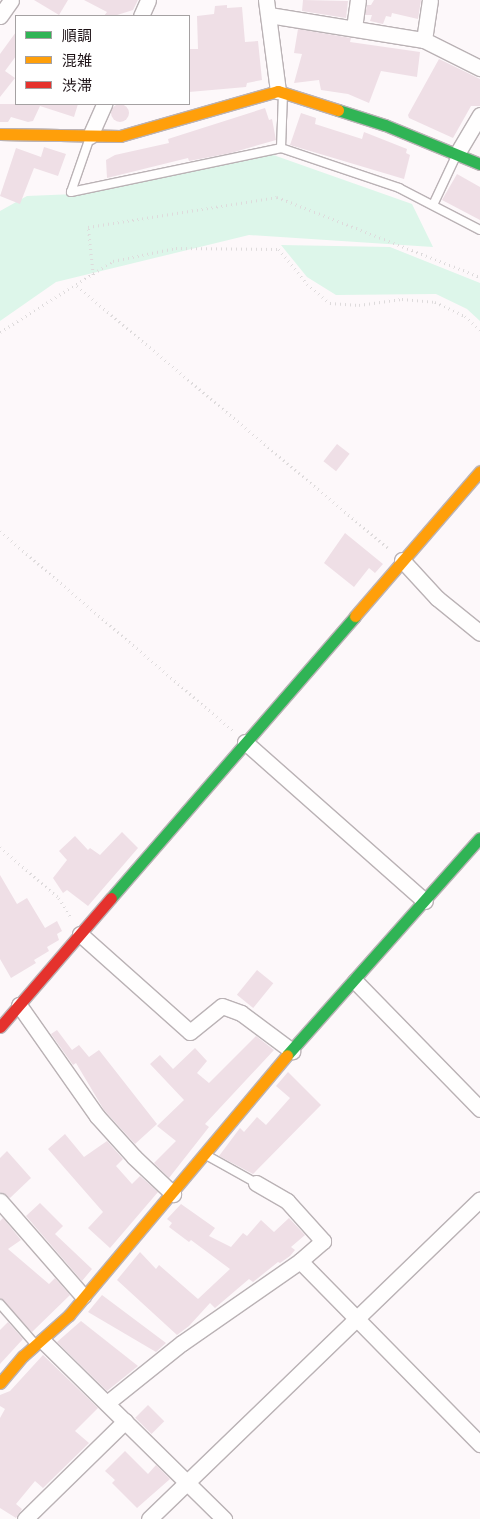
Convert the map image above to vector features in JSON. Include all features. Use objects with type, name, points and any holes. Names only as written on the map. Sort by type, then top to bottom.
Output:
[{"type":"street","points":[[0,16],[11,0]]},
{"type":"street","points":[[141,15],[148,0]]},
{"type":"street","points":[[354,28],[358,0]]},
{"type":"street","points":[[424,40],[430,0]]},
{"type":"street","points":[[280,91],[264,4],[354,28],[424,40],[480,68]]},
{"type":"street","points":[[0,134],[120,136],[280,91],[458,152],[480,164]]},
{"type":"street","points":[[90,136],[104,105]]},
{"type":"street","points":[[458,152],[480,115]]},
{"type":"street","points":[[0,1027],[480,471]]},
{"type":"street","points":[[402,560],[437,598],[480,633]]},
{"type":"street","points":[[245,742],[424,901]]},
{"type":"street","points":[[0,1384],[83,1296],[173,1194],[203,1153],[480,838]]},
{"type":"street","points":[[80,934],[190,1032],[222,1006],[241,1013],[292,1051]]},
{"type":"street","points":[[355,981],[480,1109]]},
{"type":"street","points":[[19,1005],[97,1116],[134,1157],[173,1194]]},
{"type":"street","points":[[107,1403],[182,1343],[300,1261],[323,1241],[287,1201],[256,1184]]},
{"type":"street","points":[[149,1519],[358,1321],[480,1199]]},
{"type":"street","points":[[0,1201],[83,1296]]},
{"type":"street","points":[[300,1261],[480,1444]]},
{"type":"street","points":[[39,1343],[107,1403],[224,1519]]},
{"type":"street","points":[[24,1519],[125,1421]]},
{"type":"lane","points":[[280,91],[280,148]]},
{"type":"lane","points":[[90,136],[71,192],[280,148],[399,188],[480,230]]},
{"type":"lane","points":[[433,205],[458,152]]},
{"type":"lane","points":[[203,1153],[256,1184]]},
{"type":"lane","points":[[0,1304],[39,1343]]},
{"type":"path","points":[[93,275],[88,227],[277,197],[480,278]]},
{"type":"path","points":[[0,332],[113,262],[176,248],[279,249],[307,284],[330,303],[359,305],[402,299],[435,302],[465,316],[480,330]]},
{"type":"path","points":[[77,286],[402,560]]},
{"type":"path","points":[[0,531],[245,742]]},
{"type":"path","points":[[0,847],[60,898],[80,934]]},
{"type":"green space","points":[[262,151],[412,204],[433,247],[249,235],[56,282],[0,321],[0,211],[27,196],[75,194]]},
{"type":"green space","points":[[281,245],[390,247],[480,283],[480,321],[467,309],[436,294],[336,295],[307,277]]},
{"type":"building","points":[[34,0],[68,0],[59,15]]},
{"type":"building","points":[[84,0],[138,0],[133,10],[117,15],[105,15],[107,12]]},
{"type":"building","points":[[303,0],[348,1],[346,18],[302,11]]},
{"type":"building","points":[[374,0],[421,0],[418,19],[392,13],[391,17],[386,16],[383,24],[370,21],[372,15],[365,15],[367,5],[371,5]]},
{"type":"building","points":[[227,5],[227,8],[242,7],[245,42],[258,41],[262,80],[247,83],[246,87],[190,92],[190,49],[198,49],[197,16],[214,14],[215,6]]},
{"type":"building","points":[[298,29],[351,38],[350,42],[420,52],[417,77],[381,71],[369,103],[348,94],[321,90],[319,80],[294,83],[302,54],[294,53]]},
{"type":"building","points":[[15,33],[15,57],[5,71],[15,78],[0,97],[0,54]]},
{"type":"building","points":[[439,59],[480,79],[480,106],[471,106],[453,138],[409,118],[408,115]]},
{"type":"building","points":[[0,104],[78,105],[74,117],[40,106],[33,121],[28,122],[11,117],[8,122],[0,122]]},
{"type":"building","points":[[117,105],[123,105],[129,113],[126,119],[120,122],[114,119],[111,113]]},
{"type":"building","points":[[265,108],[269,120],[272,119],[276,140],[231,153],[189,161],[188,158],[107,178],[106,160],[115,155],[169,143],[168,139]]},
{"type":"building","points":[[301,113],[316,118],[315,124],[362,139],[364,132],[407,149],[406,153],[410,155],[404,179],[290,145]]},
{"type":"building","points":[[44,147],[66,154],[58,176],[34,168],[20,204],[0,196],[16,148],[41,157]]},
{"type":"building","points":[[457,174],[480,187],[480,220],[442,200]]},
{"type":"building","points":[[337,444],[350,454],[336,471],[323,461]]},
{"type":"building","points":[[345,533],[383,564],[375,573],[369,568],[354,587],[324,563]]},
{"type":"building","points":[[122,832],[138,848],[88,906],[67,890],[63,893],[53,878],[67,860],[59,851],[75,836],[88,850],[90,848],[100,855]]},
{"type":"building","points":[[0,875],[17,904],[27,898],[45,928],[57,921],[62,931],[57,934],[59,940],[47,947],[49,951],[34,960],[36,963],[11,978],[0,959]]},
{"type":"building","points":[[257,970],[273,983],[253,1008],[237,995]]},
{"type":"building","points":[[57,1030],[72,1050],[79,1045],[89,1057],[99,1050],[157,1124],[135,1144],[104,1110],[76,1063],[73,1065],[51,1034]]},
{"type":"building","points":[[256,1036],[274,1050],[205,1124],[209,1127],[169,1178],[154,1163],[176,1141],[157,1126],[184,1100],[150,1064],[160,1055],[173,1069],[195,1048],[207,1061],[197,1073],[209,1083]]},
{"type":"building","points":[[288,1072],[321,1105],[253,1174],[219,1156],[240,1128],[244,1132],[257,1117],[266,1125],[290,1098],[276,1086]]},
{"type":"building","points":[[65,1134],[84,1157],[107,1141],[123,1159],[116,1166],[132,1184],[140,1176],[158,1192],[110,1248],[88,1228],[103,1212],[48,1149]]},
{"type":"building","points":[[7,1151],[31,1178],[10,1198],[0,1192],[0,1158]]},
{"type":"building","points":[[40,1203],[63,1226],[55,1234],[92,1269],[82,1281],[26,1216]]},
{"type":"building","points":[[181,1204],[215,1228],[209,1236],[231,1247],[243,1233],[247,1236],[261,1220],[274,1232],[289,1218],[305,1235],[291,1247],[295,1250],[290,1256],[280,1263],[278,1262],[253,1282],[249,1279],[215,1308],[210,1303],[189,1326],[177,1335],[117,1280],[140,1252],[156,1269],[159,1265],[198,1299],[230,1269],[191,1240],[189,1242],[169,1227],[172,1223],[167,1219]]},
{"type":"building","points":[[3,1218],[21,1240],[8,1249],[49,1284],[55,1278],[70,1295],[32,1332],[0,1298],[0,1221]]},
{"type":"building","points":[[102,1295],[166,1343],[156,1352],[88,1312]]},
{"type":"building","points":[[81,1321],[138,1366],[107,1391],[57,1342]]},
{"type":"building","points":[[8,1322],[23,1339],[0,1364],[0,1330]]},
{"type":"building","points":[[43,1355],[98,1408],[75,1431],[89,1443],[43,1488],[35,1481],[16,1504],[22,1509],[16,1518],[0,1508],[0,1418],[5,1409],[0,1406],[0,1395],[10,1391]]},
{"type":"building","points":[[148,1405],[164,1421],[152,1434],[135,1418]]},
{"type":"building","points":[[125,1451],[148,1474],[156,1465],[170,1479],[137,1508],[112,1483],[115,1480],[105,1471]]},
{"type":"traffic: fast","points":[[338,110],[385,125],[480,164]]},
{"type":"traffic: fast","points":[[111,898],[355,616]]},
{"type":"traffic: fast","points":[[287,1055],[480,838]]},
{"type":"traffic: slow","points":[[0,134],[120,136],[278,91],[338,110]]},
{"type":"traffic: slow","points":[[355,616],[480,471]]},
{"type":"traffic: slow","points":[[0,1383],[23,1356],[69,1315],[287,1055]]},
{"type":"traffic: jam","points":[[0,1027],[111,898]]}]
